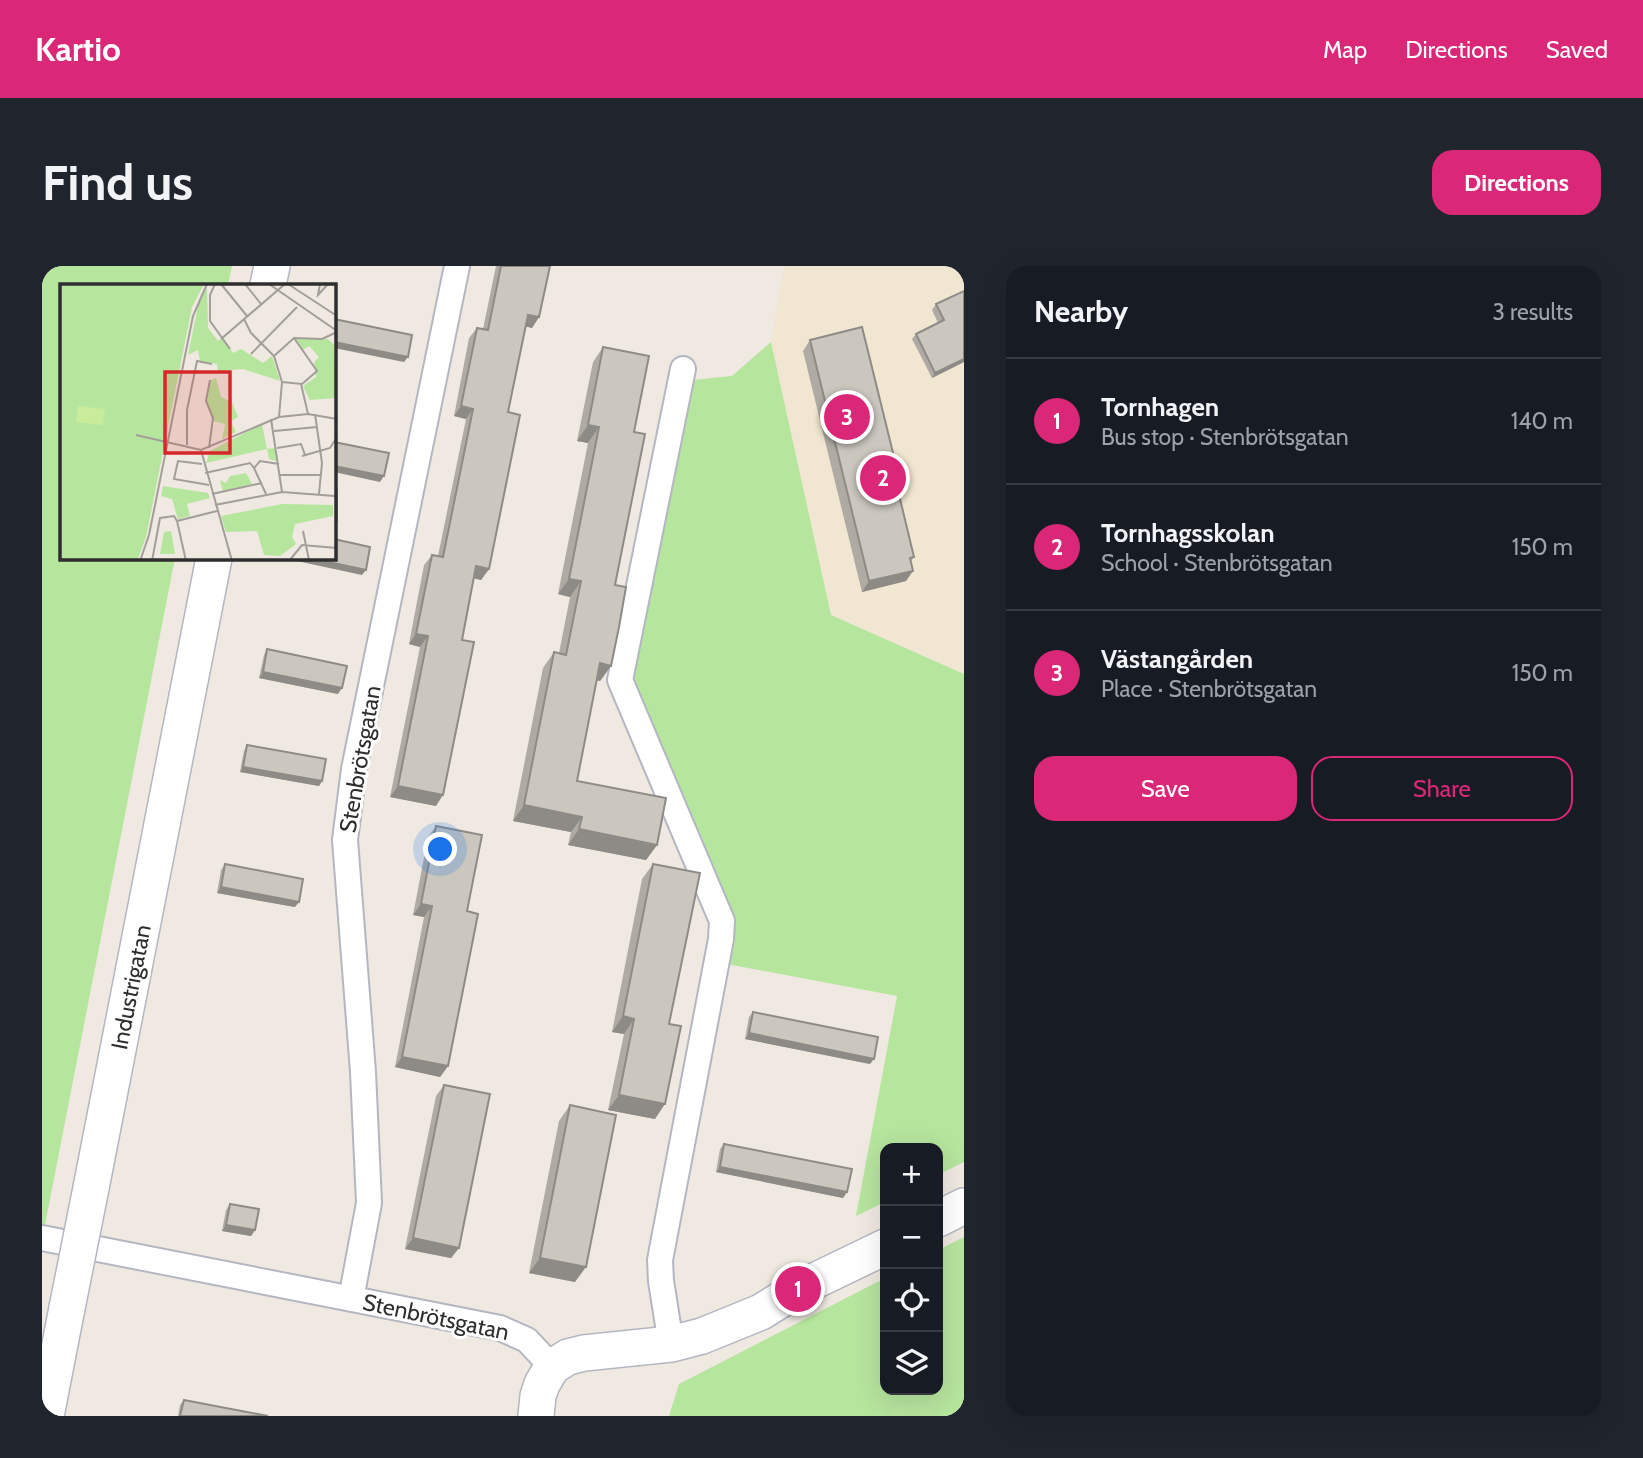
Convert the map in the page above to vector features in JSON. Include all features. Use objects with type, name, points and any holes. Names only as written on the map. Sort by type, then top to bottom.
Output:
[{"type":"main road","points":[[268,284],[272,266]]},
{"type":"main road","name":"Industrigatan","points":[[46,1416],[215,560]]},
{"type":"main road","points":[[943,1216],[964,1206]]},
{"type":"main road","points":[[536,1416],[538,1396],[552,1367],[568,1357],[671,1344],[711,1333],[761,1312],[798,1289],[880,1249]]},
{"type":"street","name":"Stenbrötsgatan","points":[[351,1299],[368,1218],[369,1187],[363,1072],[346,869],[346,827],[354,769],[457,266]]},
{"type":"street","points":[[671,1344],[660,1260],[722,921],[620,680],[683,369]]},
{"type":"street","name":"Stenbrötsgatan","points":[[42,1238],[500,1328],[527,1340],[552,1367]]},
{"type":"shaded area","points":[[784,266],[964,266],[964,674],[831,615],[771,342]]},
{"type":"green space","points":[[42,266],[232,266],[228,284],[60,284],[60,560],[175,560],[42,1240]]},
{"type":"green space","points":[[771,342],[831,615],[964,674],[964,1162],[943,1172],[943,1143],[880,1143],[880,1204],[856,1216],[897,996],[727,964],[735,922],[631,684],[693,380],[732,376]]},
{"type":"green space","points":[[964,1237],[964,1416],[669,1416],[679,1384],[880,1281],[880,1395],[943,1395],[943,1248]]},
{"type":"building","points":[[501,266],[550,266],[539,317],[528,315],[508,412],[520,415],[489,569],[476,566],[462,640],[474,642],[443,795],[398,786],[428,636],[416,634],[432,555],[443,557],[473,409],[461,406],[477,328],[488,330]]},
{"type":"building","points":[[964,291],[964,359],[935,373],[916,334],[944,320],[936,304]]},
{"type":"building","points":[[336,319],[412,335],[408,357],[336,342]]},
{"type":"building","points":[[862,327],[898,473],[894,474],[914,557],[910,558],[913,571],[869,581],[810,340]]},
{"type":"building","points":[[603,347],[649,356],[634,432],[645,434],[615,585],[626,587],[619,627],[611,666],[600,663],[577,781],[666,798],[657,845],[579,829],[582,817],[524,805],[554,652],[566,655],[581,581],[569,579],[599,427],[588,425]]},
{"type":"building","points":[[336,442],[389,453],[384,476],[336,466]]},
{"type":"building","points":[[336,539],[370,547],[366,570],[319,560],[336,560]]},
{"type":"building","points":[[267,649],[347,666],[342,688],[263,672]]},
{"type":"building","points":[[247,745],[326,759],[322,781],[243,767]]},
{"type":"building","points":[[436,826],[482,835],[467,911],[478,914],[448,1066],[402,1057],[432,906],[421,904]]},
{"type":"building","points":[[225,864],[303,879],[299,902],[221,887]]},
{"type":"building","points":[[653,864],[700,873],[669,1024],[681,1026],[665,1104],[619,1095],[634,1019],[623,1016]]},
{"type":"building","points":[[753,1012],[878,1037],[874,1059],[749,1033]]},
{"type":"building","points":[[444,1085],[490,1094],[459,1248],[413,1238]]},
{"type":"building","points":[[570,1105],[616,1115],[586,1267],[540,1258]]},
{"type":"building","points":[[724,1144],[852,1169],[847,1192],[720,1167]]},
{"type":"building","points":[[230,1204],[259,1209],[255,1230],[226,1225]]},
{"type":"building","points":[[184,1400],[268,1416],[180,1416]]},
{"type":"place","name":"Västangården","points":[[847,417]]},
{"type":"place","name":"Tornhagsskolan","points":[[883,478]]},
{"type":"place","name":"Tornhagen","points":[[798,1289]]}]
